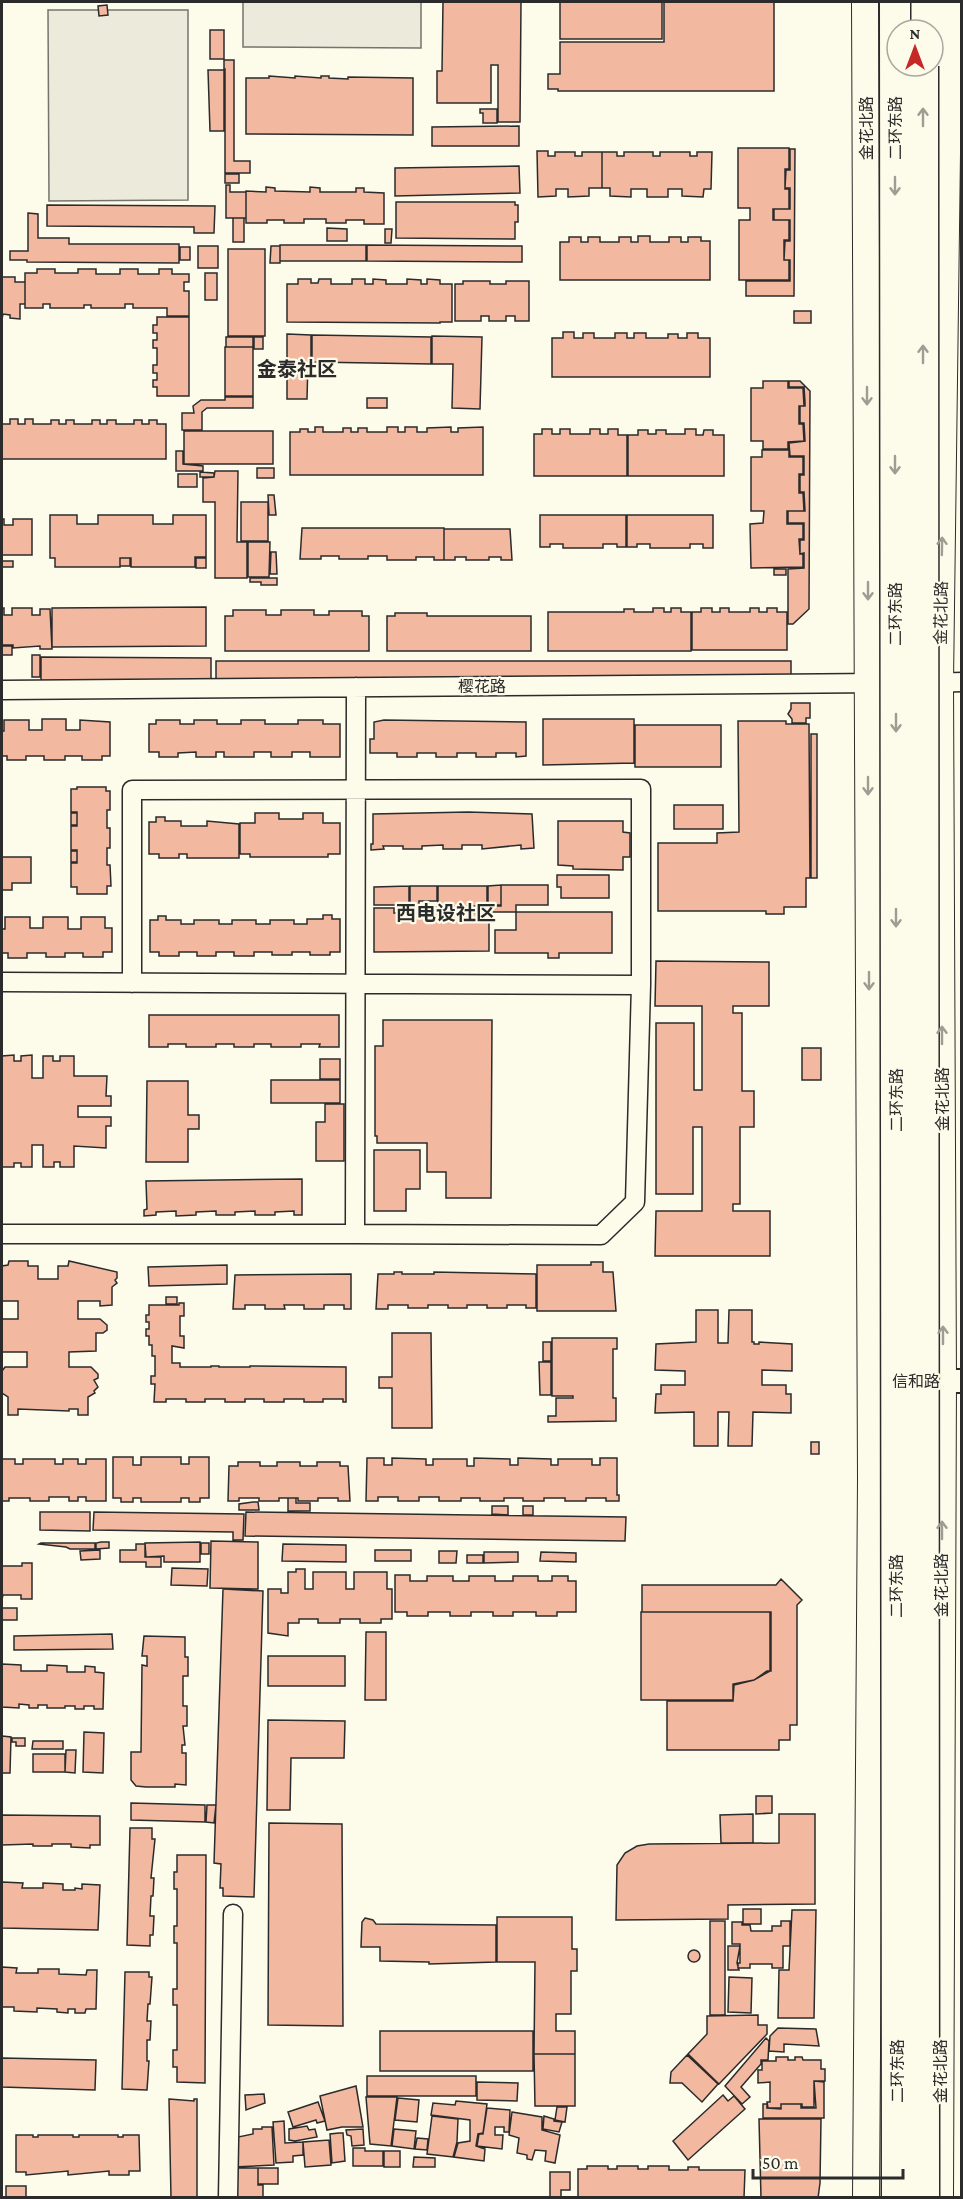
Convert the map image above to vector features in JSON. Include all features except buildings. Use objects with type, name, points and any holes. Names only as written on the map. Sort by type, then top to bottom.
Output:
[{"type":"highway","name":"二环东路","points":[[895,2],[897,2198]]},
{"type":"highway","points":[[923,2],[923,18]]},
{"type":"highway","name":"二环东路","points":[[923,78],[924,2198]]},
{"type":"main road","name":"金花北路","points":[[866,2],[871,1479],[866,2198]]},
{"type":"main road","name":"金花北路","points":[[940,2198],[952,1381],[950,2]]},
{"type":"street","name":"樱花路","points":[[2,690],[951,682]]},
{"type":"street","points":[[355,1234],[356,687]]},
{"type":"street","points":[[2,1234],[601,1235],[635,1202],[641,985],[641,789],[132,790],[132,983]]},
{"type":"street","points":[[2,982],[641,985]]},
{"type":"street","name":"信和路","points":[[870,1381],[952,1381]]},
{"type":"street","points":[[228,2198],[233,1914]]},
{"type":"shaded area","points":[[243,2],[421,2],[421,48],[243,47]]},
{"type":"shaded area","points":[[48,10],[188,10],[188,200],[49,201]]},
{"type":"district","name":"金泰社区","points":[[297,369]]},
{"type":"district","name":"西电设社区","points":[[446,913]]}]
